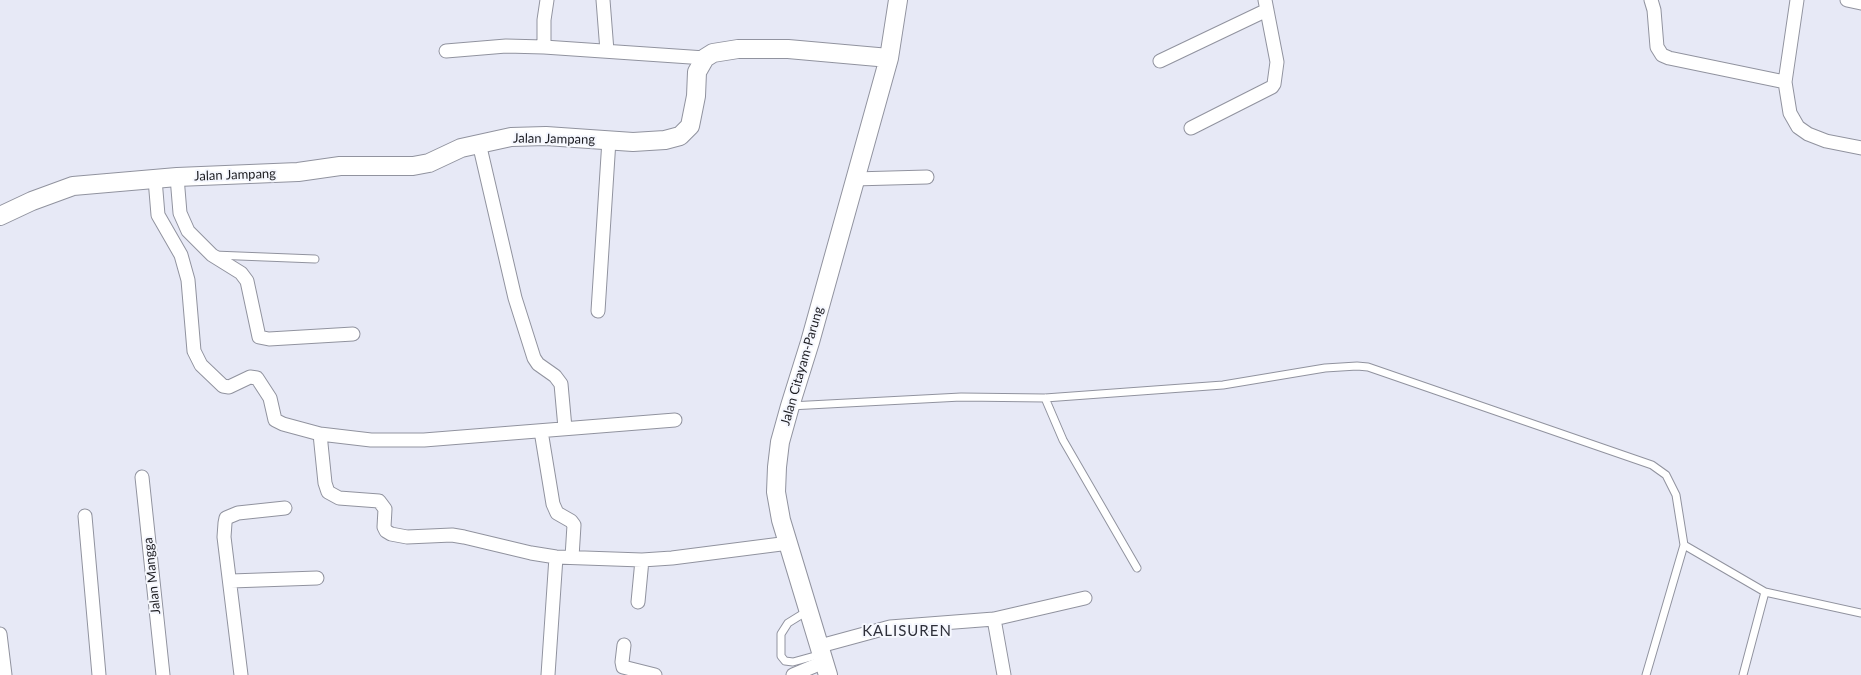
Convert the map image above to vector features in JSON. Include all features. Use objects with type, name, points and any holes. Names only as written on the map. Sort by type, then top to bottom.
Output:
[{"type":"street","points":[[544,47],[544,20],[547,0]]},
{"type":"street","points":[[603,0],[607,51]]},
{"type":"street","name":"Jalan Citayam-Parung","points":[[823,659],[781,520],[776,492],[780,442],[810,342],[854,179],[889,58],[898,0]]},
{"type":"street","points":[[1651,0],[1654,10],[1657,47],[1662,55],[1669,58],[1785,82]]},
{"type":"street","points":[[1797,0],[1785,82],[1790,113],[1798,127],[1808,134],[1826,141],[1861,148]]},
{"type":"street","points":[[1847,0],[1861,3]]},
{"type":"street","points":[[1160,61],[1266,5],[1277,62],[1274,84],[1191,128]]},
{"type":"street","points":[[446,51],[506,46],[544,47],[705,58],[714,53],[738,49],[788,49],[889,58]]},
{"type":"street","name":"Jalan Jampang","points":[[0,216],[32,201],[73,186],[177,177],[298,172],[340,166],[414,166],[429,162],[461,148],[478,143],[511,137],[546,136],[650,141],[680,136],[685,133],[690,126],[697,72],[705,58]]},
{"type":"street","points":[[598,311],[609,140]]},
{"type":"street","points":[[478,143],[515,298],[534,358],[538,364],[555,376],[560,384],[565,428]]},
{"type":"street","points":[[854,179],[927,176]]},
{"type":"street","points":[[177,177],[180,213],[188,231],[212,255],[241,273],[247,281],[257,334],[260,338],[353,334]]},
{"type":"street","points":[[155,179],[158,215],[181,255],[185,267],[188,280],[194,351],[201,365],[223,386],[229,387],[250,377],[254,377],[261,383],[270,398],[275,420],[283,424],[320,434],[371,440],[424,440],[675,420]]},
{"type":"street","points":[[541,431],[553,504],[557,513],[571,521],[574,525],[572,557]]},
{"type":"street","points":[[320,434],[325,483],[328,492],[339,498],[379,501],[385,509],[384,527],[388,533],[407,537],[452,535],[531,553],[556,557],[642,560],[672,558],[789,543]]},
{"type":"street","name":"Jalan Mangga","points":[[142,477],[162,675]]},
{"type":"street","points":[[241,675],[231,581],[224,537],[226,518],[238,513],[285,508]]},
{"type":"street","points":[[85,516],[99,675]]},
{"type":"street","points":[[548,675],[556,557]]},
{"type":"street","points":[[638,602],[642,560]]},
{"type":"street","points":[[231,581],[318,578]]},
{"type":"street","points":[[793,675],[890,627],[994,619],[1084,598]]},
{"type":"street","points":[[994,619],[1004,675]]},
{"type":"street","points":[[0,634],[5,675]]},
{"type":"street","points":[[624,645],[623,667],[655,675]]},
{"type":"lane","points":[[212,255],[315,259]]},
{"type":"lane","points":[[790,406],[961,397],[1045,398],[1223,385],[1325,368],[1358,366],[1368,368],[1652,465],[1660,469],[1666,475],[1676,495],[1684,545],[1646,675]]},
{"type":"lane","points":[[1045,398],[1063,440],[1137,568]]},
{"type":"lane","points":[[1684,545],[1765,592],[1861,613]]},
{"type":"lane","points":[[1743,675],[1765,592]]},
{"type":"lane","points":[[809,610],[788,623],[781,634],[781,656],[785,661],[793,662],[823,659]]},
{"type":"district","name":"KALISUREN","points":[[907,631]]}]
